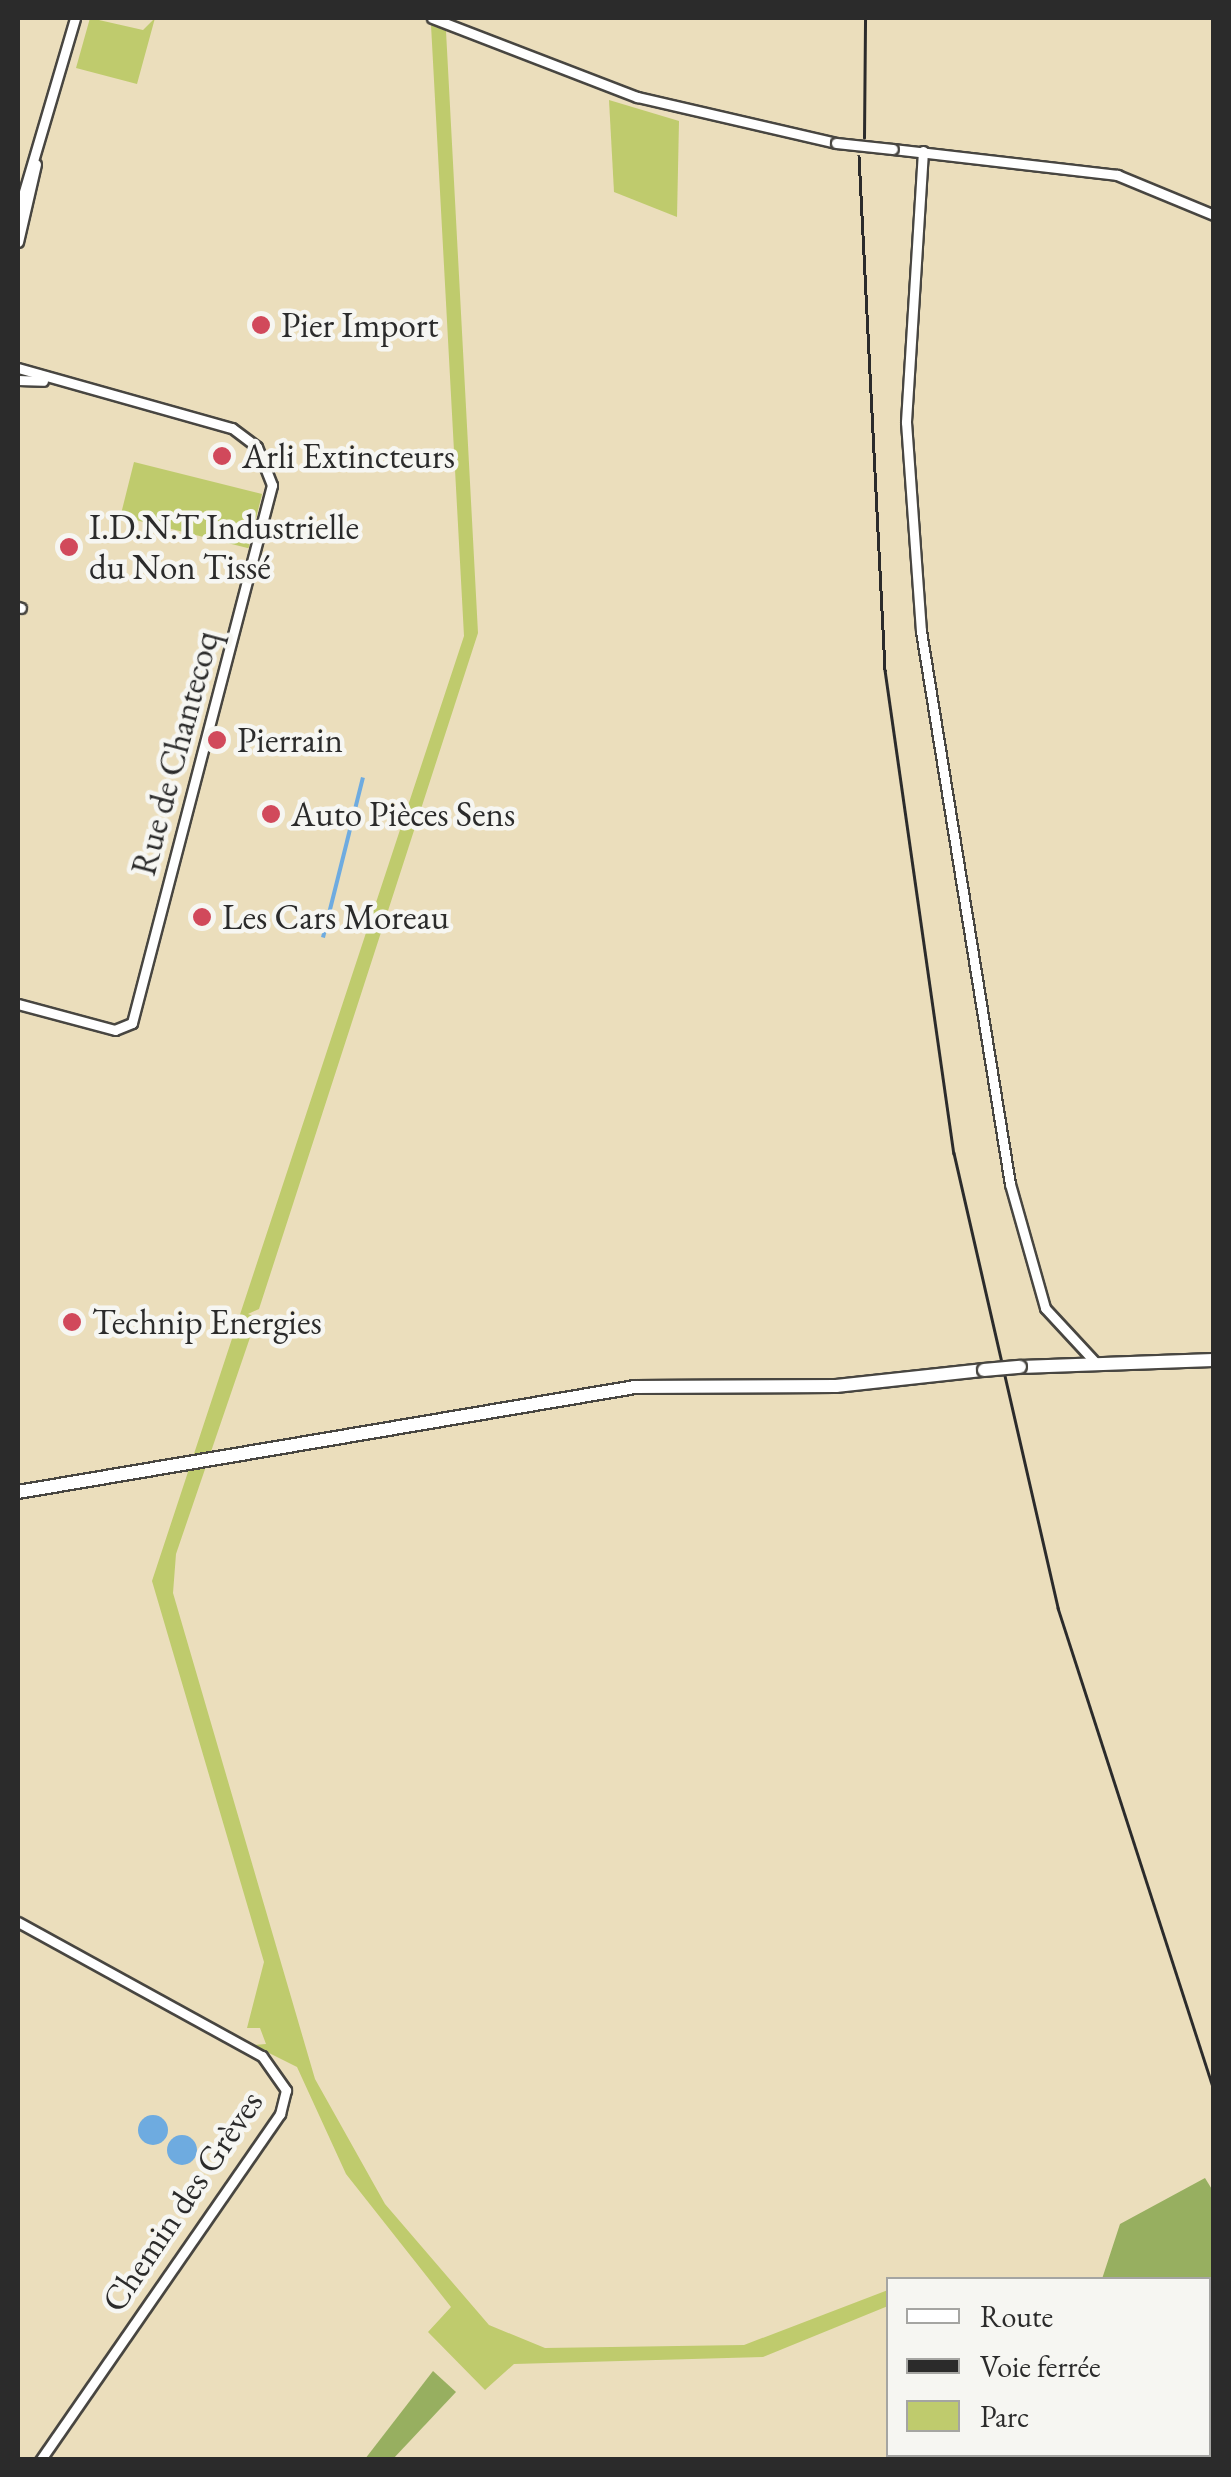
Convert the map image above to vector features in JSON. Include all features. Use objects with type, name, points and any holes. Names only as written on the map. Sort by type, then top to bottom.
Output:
[{"type":"street","points":[[18,242],[74,18]]},
{"type":"street","points":[[432,18],[637,97],[836,143],[1117,175],[1214,215]]},
{"type":"street","points":[[923,151],[906,422],[921,631],[1010,1184],[1045,1308],[1095,1362]]},
{"type":"street","points":[[18,212],[36,164]]},
{"type":"street","name":"Rue de Chantecoq","points":[[18,368],[241,432],[263,456],[272,485],[128,1029],[18,1004]]},
{"type":"street","points":[[18,380],[90,390]]},
{"type":"street","points":[[18,1492],[210,1465],[635,1387],[836,1386],[1020,1367],[1210,1358]]},
{"type":"street","name":"Chemin des Grèves","points":[[18,1922],[262,2056],[286,2090],[280,2114],[40,2460]]},
{"type":"green space","points":[[90,18],[143,30],[155,18],[137,84],[76,68]]},
{"type":"green space","points":[[431,25],[446,31],[478,633],[259,1309],[248,1314],[257,1317],[176,1554],[173,1593],[315,2079],[385,2204],[489,2325],[545,2348],[744,2345],[886,2291],[886,2307],[763,2357],[514,2364],[485,2390],[428,2332],[451,2307],[346,2174],[297,2067],[253,2045],[266,2044],[260,2028],[247,2028],[264,1962],[152,1581],[464,636]]},
{"type":"green space","points":[[609,100],[679,121],[677,217],[614,192]]},
{"type":"green space","points":[[134,462],[262,494],[249,548],[120,516]]},
{"type":"green space","points":[[1205,2178],[1213,2191],[1213,2339],[1211,2277],[1103,2277],[1120,2224]]},
{"type":"green space","points":[[433,2371],[456,2392],[393,2459],[365,2459]]},
{"type":"green space","points":[[1211,2396],[1213,2459],[1141,2457],[1211,2457]]},
{"type":"water","points":[[361,777],[365,778],[325,938],[321,937]]},
{"type":"water","points":[[153,2115],[167,2124],[168,2130],[159,2144],[153,2145],[139,2136],[138,2130],[147,2116]]},
{"type":"water","points":[[182,2135],[196,2144],[197,2150],[188,2164],[182,2165],[168,2156],[167,2150],[176,2136]]},
{"type":"railway","points":[[864,138],[865,18]]},
{"type":"railway","points":[[859,156],[885,670],[954,1153],[1058,1608],[1214,2090]]},
{"type":"place","name":"Pier Import","points":[[261,325]]},
{"type":"place","name":"Arli Extincteurs","points":[[222,456]]},
{"type":"place","name":"I.D.N.T Industrielle du Non Tissé","points":[[69,547]]},
{"type":"place","name":"Pierrain","points":[[217,740]]},
{"type":"place","name":"Auto Pièces Sens","points":[[271,814]]},
{"type":"place","name":"Les Cars Moreau","points":[[202,917]]},
{"type":"place","name":"Technip Energies","points":[[72,1322]]}]
